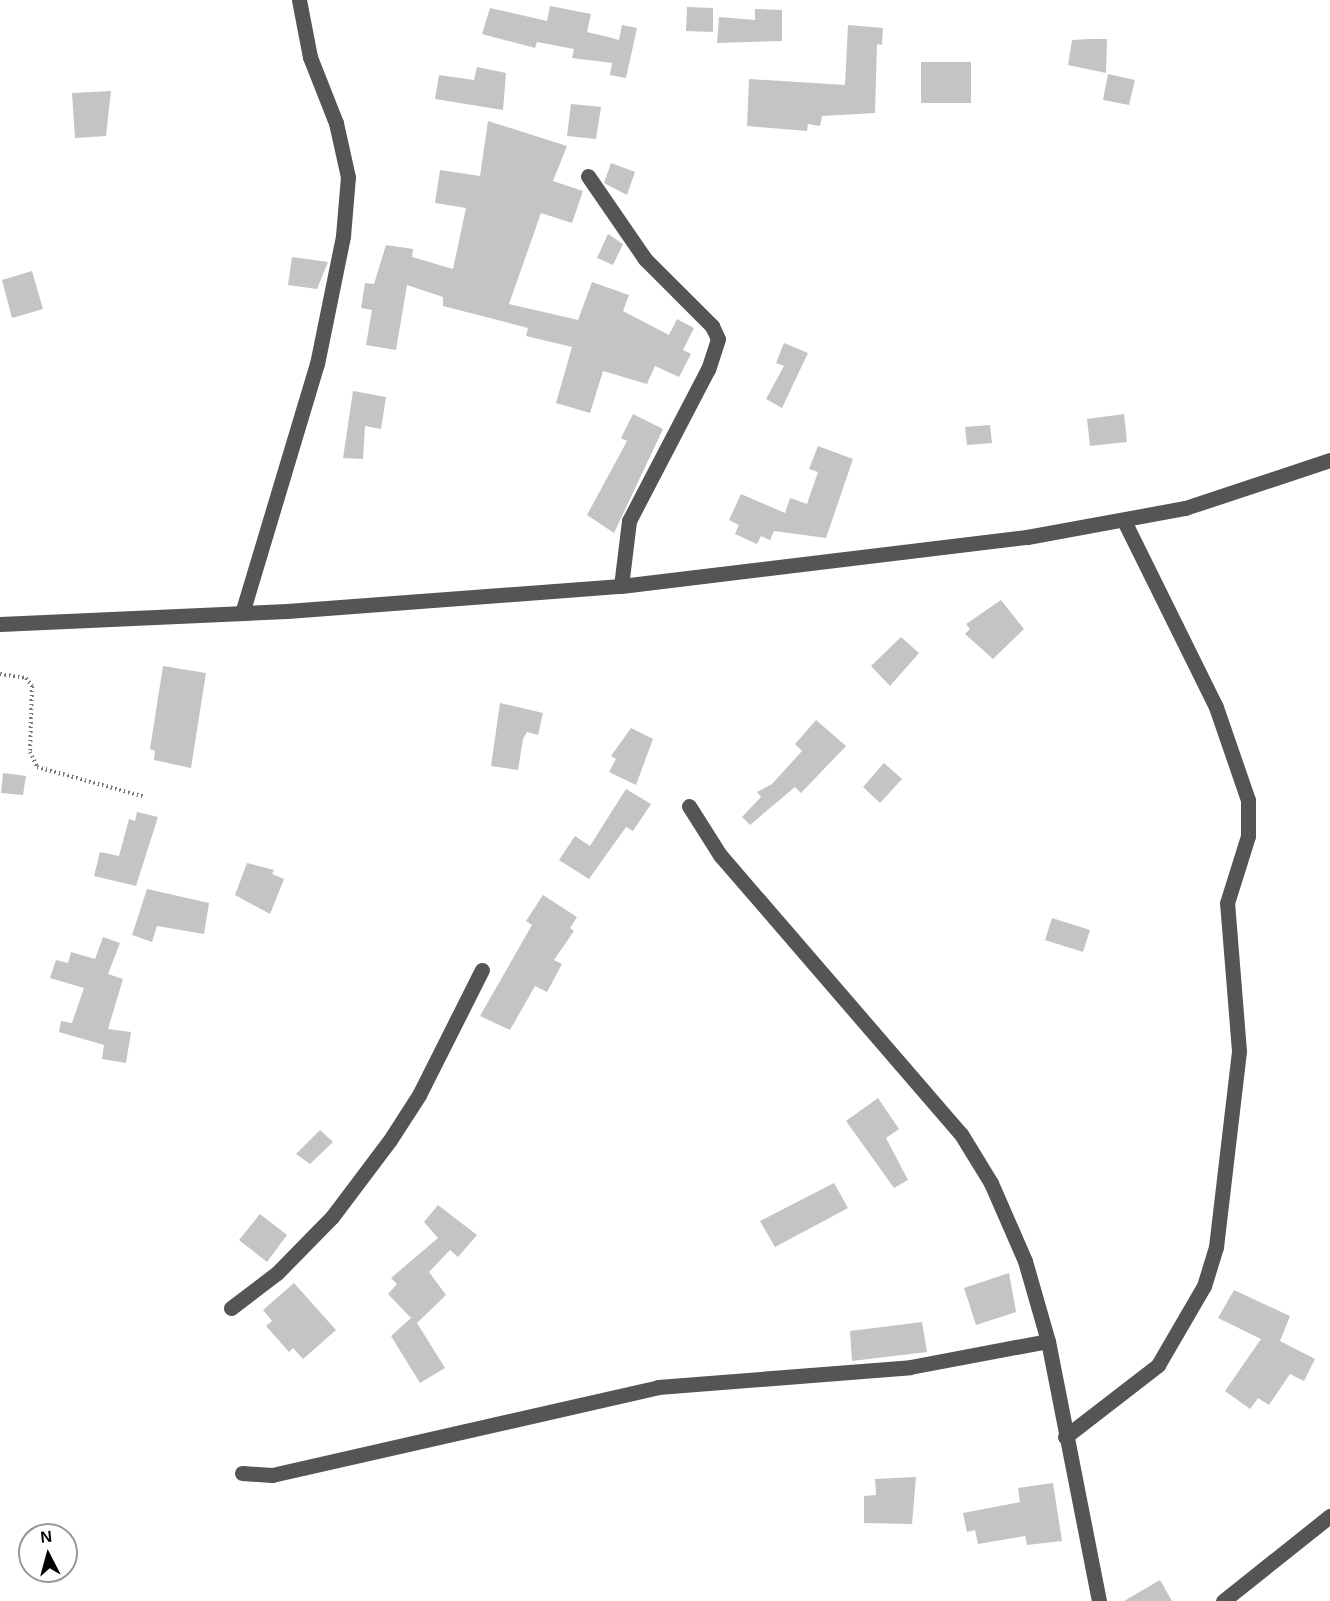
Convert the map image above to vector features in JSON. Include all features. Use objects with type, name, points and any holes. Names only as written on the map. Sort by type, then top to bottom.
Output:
[{"type":"street","points":[[243,610],[317,364],[343,236],[348,177],[336,123],[310,57],[299,0]]},
{"type":"street","points":[[588,176],[645,259],[712,326],[718,339],[708,369],[629,521],[621,586]]},
{"type":"street","points":[[0,624],[243,610],[287,611],[621,586],[1124,521],[1185,508],[1330,460]]},
{"type":"street","points":[[1065,1437],[1134,1389],[1158,1365],[1204,1286],[1216,1247],[1239,1051],[1227,903],[1248,836],[1248,800],[1216,706],[1124,521]]},
{"type":"street","points":[[689,806],[720,855],[961,1134],[1010,1222],[1048,1341],[1099,1601]]},
{"type":"street","points":[[231,1308],[304,1246],[390,1140],[419,1095],[482,970]]},
{"type":"street","points":[[242,1473],[272,1475],[658,1387],[738,1377],[843,1375],[1048,1341]]},
{"type":"street","points":[[1223,1601],[1330,1516]]},
{"type":"path","points":[[0,674],[26,678],[32,686],[30,746],[37,767],[145,797]]},
{"type":"building","points":[[550,6],[591,14],[587,32],[619,40],[622,25],[637,28],[626,78],[610,75],[612,63],[572,58],[574,49],[537,42],[535,48],[482,34],[490,8],[547,21]]},
{"type":"building","points":[[687,7],[713,8],[713,32],[686,31]]},
{"type":"building","points":[[755,9],[782,10],[782,41],[717,43],[719,17],[755,20]]},
{"type":"building","points":[[848,25],[883,28],[882,45],[877,44],[875,113],[822,116],[820,126],[808,124],[807,131],[747,126],[749,79],[845,85]]},
{"type":"building","points":[[1107,39],[1106,73],[1068,65],[1072,40]]},
{"type":"building","points":[[921,62],[971,62],[971,103],[921,103]]},
{"type":"building","points":[[477,67],[506,73],[503,110],[435,99],[439,75],[474,80]]},
{"type":"building","points":[[1108,74],[1135,80],[1129,105],[1103,100]]},
{"type":"building","points":[[111,91],[106,136],[75,138],[72,93]]},
{"type":"building","points":[[571,104],[601,107],[596,139],[567,136]]},
{"type":"building","points":[[488,121],[567,146],[553,181],[583,191],[572,223],[541,213],[509,304],[578,320],[592,282],[629,295],[623,311],[669,335],[677,319],[694,328],[683,350],[691,354],[679,377],[655,366],[647,384],[603,371],[590,413],[556,403],[572,347],[526,336],[528,328],[443,306],[443,297],[407,285],[396,350],[366,345],[372,310],[361,308],[365,283],[374,284],[386,245],[413,249],[412,257],[453,269],[466,208],[435,203],[440,170],[480,176]]},
{"type":"building","points":[[611,163],[635,172],[627,195],[604,183]]},
{"type":"building","points":[[608,234],[623,244],[613,265],[597,258]]},
{"type":"building","points":[[292,257],[328,262],[317,289],[288,285]]},
{"type":"building","points":[[32,271],[43,309],[12,318],[2,280]]},
{"type":"building","points":[[784,343],[808,353],[782,408],[766,399],[784,366],[776,363]]},
{"type":"building","points":[[353,391],[386,397],[381,429],[365,426],[363,459],[343,458]]},
{"type":"building","points":[[633,414],[663,429],[614,533],[587,515],[627,441],[621,438]]},
{"type":"building","points":[[1124,414],[1127,442],[1090,446],[1087,419]]},
{"type":"building","points":[[990,425],[992,443],[967,445],[965,427]]},
{"type":"building","points":[[818,446],[853,459],[826,538],[774,531],[770,540],[761,536],[757,544],[735,534],[739,525],[729,520],[741,494],[785,513],[790,498],[807,504],[818,472],[809,469]]},
{"type":"building","points":[[1001,600],[1024,629],[993,659],[965,634],[970,629],[966,624]]},
{"type":"building","points":[[901,637],[919,653],[890,686],[871,666]]},
{"type":"building","points":[[163,666],[206,673],[191,768],[154,760],[155,751],[150,749]]},
{"type":"building","points":[[500,703],[543,713],[538,735],[527,732],[523,739],[518,770],[491,766]]},
{"type":"building","points":[[816,720],[846,746],[801,793],[795,787],[750,825],[742,817],[761,797],[757,792],[772,784],[802,751],[795,744]]},
{"type":"building","points":[[631,728],[653,739],[636,785],[609,772],[616,759],[611,756]]},
{"type":"building","points":[[884,763],[902,779],[880,803],[863,787]]},
{"type":"building","points":[[3,773],[26,776],[23,795],[1,793]]},
{"type":"building","points":[[626,789],[651,804],[633,831],[626,827],[589,879],[559,860],[575,836],[590,846]]},
{"type":"building","points":[[137,812],[158,817],[136,886],[94,876],[100,852],[119,856],[129,819],[135,821]]},
{"type":"building","points":[[247,863],[274,870],[272,874],[284,879],[270,914],[235,895]]},
{"type":"building","points":[[147,889],[209,903],[204,934],[157,926],[152,942],[132,935]]},
{"type":"building","points":[[543,895],[577,917],[570,928],[574,931],[554,960],[562,964],[547,992],[535,986],[510,1030],[480,1016],[532,925],[526,921]]},
{"type":"building","points":[[1052,918],[1090,930],[1083,952],[1045,940]]},
{"type":"building","points":[[103,937],[120,943],[108,974],[123,979],[108,1029],[131,1032],[126,1063],[102,1059],[104,1045],[59,1032],[61,1021],[72,1023],[84,988],[50,978],[56,960],[68,963],[71,952],[95,959]]},
{"type":"building","points":[[878,1098],[899,1129],[886,1138],[908,1180],[894,1188],[846,1121]]},
{"type":"building","points":[[320,1130],[333,1142],[310,1164],[296,1154]]},
{"type":"building","points":[[834,1183],[848,1208],[775,1247],[760,1221]]},
{"type":"building","points":[[438,1205],[477,1235],[458,1257],[450,1250],[429,1272],[446,1295],[417,1323],[445,1368],[420,1383],[391,1336],[411,1318],[388,1294],[397,1284],[391,1278],[438,1238],[424,1222]]},
{"type":"building","points":[[260,1214],[287,1235],[267,1262],[239,1240]]},
{"type":"building","points":[[1009,1273],[1016,1312],[976,1325],[964,1288]]},
{"type":"building","points":[[294,1283],[336,1330],[303,1359],[293,1348],[289,1352],[266,1326],[272,1321],[263,1310]]},
{"type":"building","points":[[1234,1290],[1290,1316],[1280,1341],[1315,1359],[1304,1381],[1290,1374],[1269,1405],[1258,1398],[1250,1409],[1225,1391],[1261,1339],[1218,1318]]},
{"type":"building","points":[[922,1322],[927,1352],[852,1361],[850,1331]]},
{"type":"building","points":[[916,1477],[912,1524],[864,1523],[864,1496],[876,1495],[875,1479]]},
{"type":"building","points":[[1053,1483],[1062,1541],[1027,1545],[1025,1536],[978,1544],[975,1530],[967,1532],[963,1513],[1020,1502],[1018,1488]]},
{"type":"building","points":[[1160,1580],[1172,1601],[1124,1601]]}]
